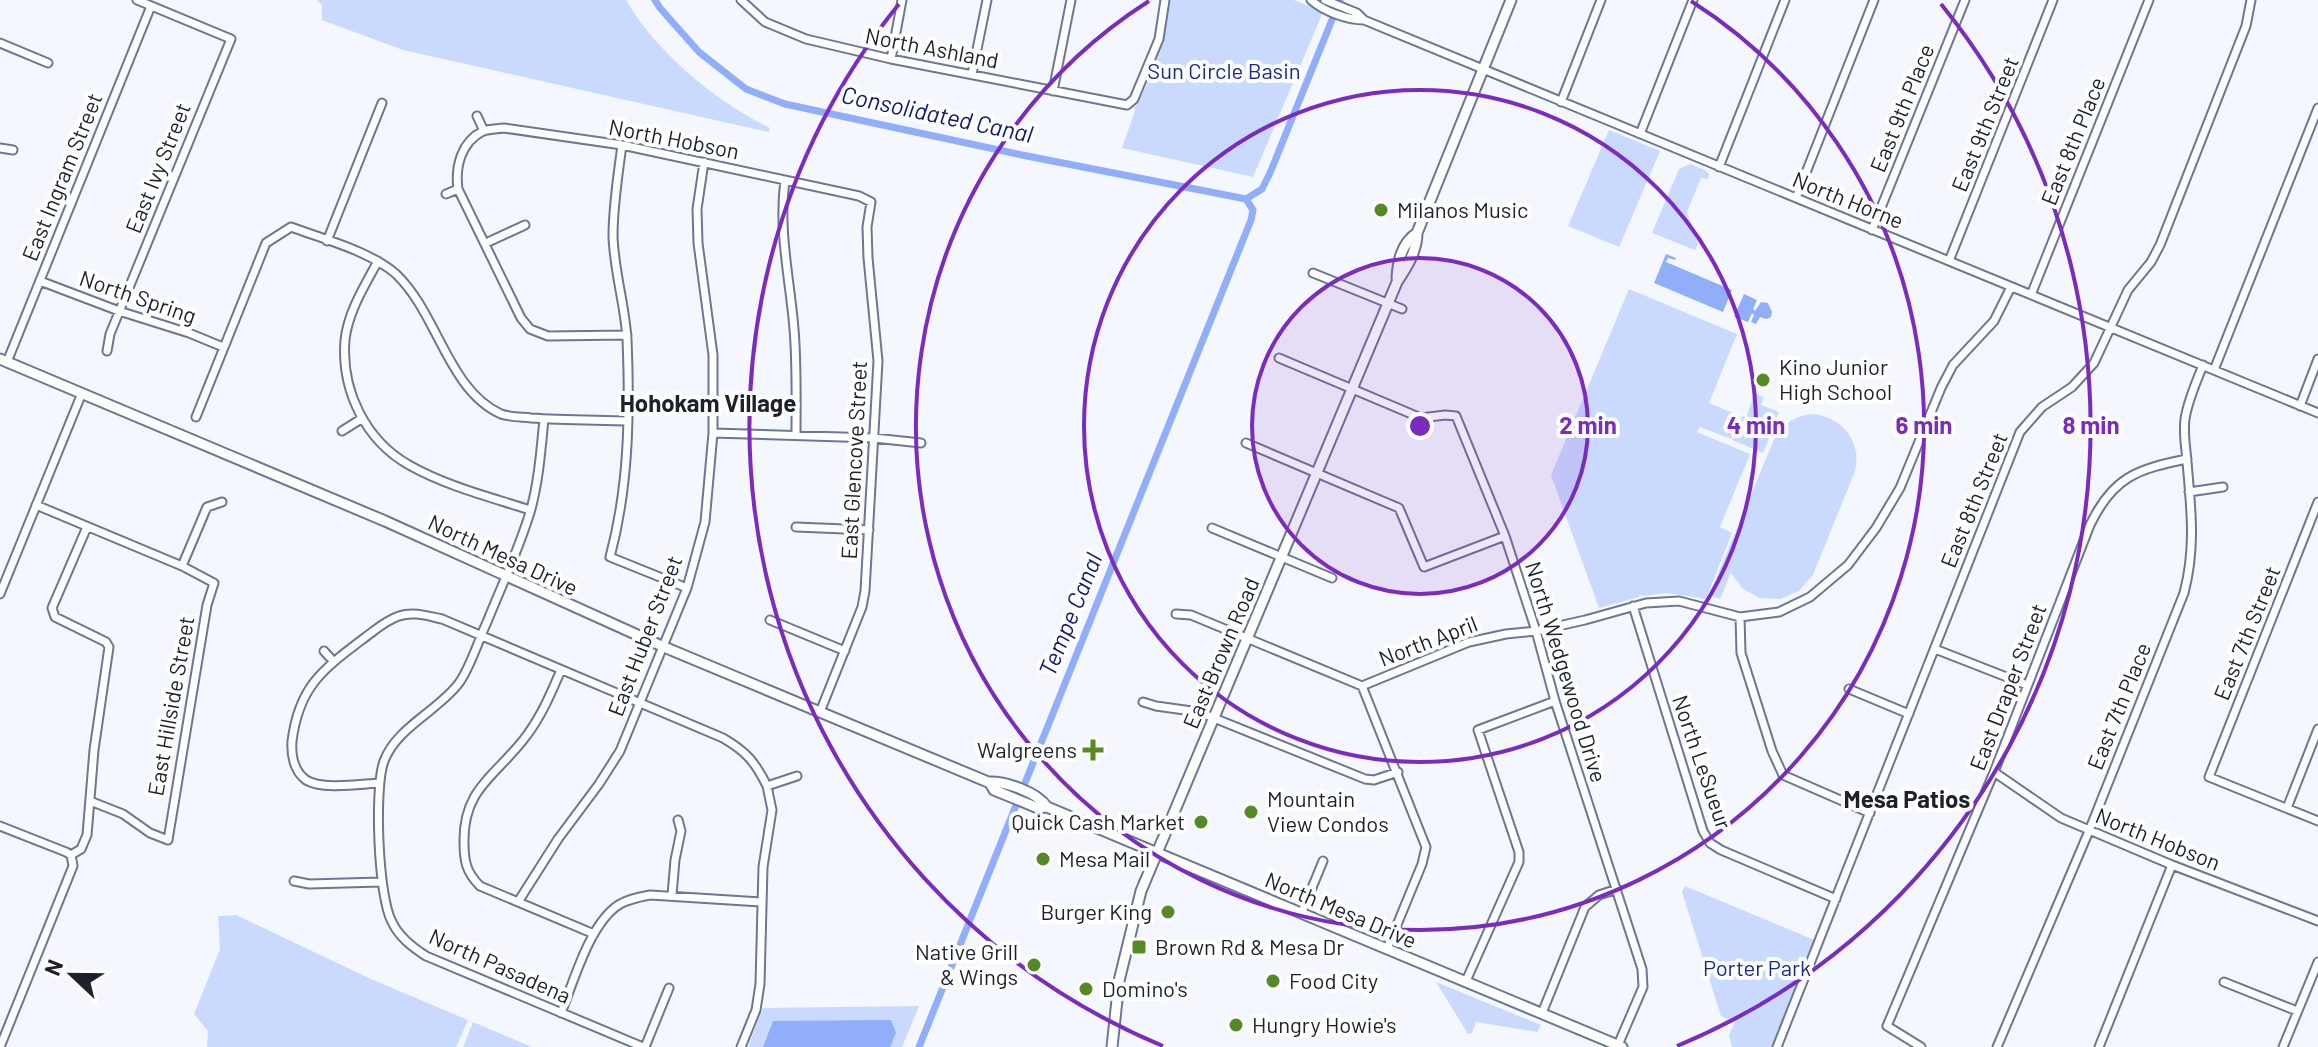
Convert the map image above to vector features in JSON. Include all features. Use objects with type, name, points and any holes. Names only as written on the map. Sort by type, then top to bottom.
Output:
[{"type":"main road","name":"East Brown Road","points":[[1112,1047],[1119,981],[1141,891],[1388,303],[1408,266],[1417,244],[1417,233],[1511,0]]},
{"type":"main road","name":"North Mesa Drive","points":[[4,360],[385,521],[664,647],[990,783],[994,790],[1027,798],[1038,808],[1047,807],[1620,1046]]},
{"type":"street","points":[[137,0],[151,6]]},
{"type":"street","name":"North Ashland","points":[[741,0],[765,22],[806,39],[891,59],[1127,105],[1134,99],[1159,39],[1165,0]]},
{"type":"street","points":[[891,59],[902,0]]},
{"type":"street","points":[[972,74],[987,0]]},
{"type":"street","points":[[1053,91],[1071,0]]},
{"type":"street","name":"North Horne","points":[[1311,0],[1314,4],[1327,4],[1353,20],[1364,20],[2318,413]]},
{"type":"street","points":[[1561,102],[1601,0]]},
{"type":"street","points":[[1640,134],[1693,0]]},
{"type":"street","points":[[1719,167],[1785,0]]},
{"type":"street","points":[[1796,198],[1874,0]]},
{"type":"street","name":"East 9th Place","points":[[1872,230],[1965,0]]},
{"type":"street","name":"East 9th Street","points":[[1949,261],[2053,0]]},
{"type":"street","name":"East 8th Place","points":[[2031,295],[2149,0]]},
{"type":"street","name":"East 8th Street","points":[[1777,1047],[2020,432],[2042,407],[2084,376],[2094,363],[2128,290],[2151,262],[2246,26],[2251,0]]},
{"type":"street","name":"East Ivy Street","points":[[107,351],[119,311],[231,39],[151,6]]},
{"type":"street","name":"East Ingram Street","points":[[4,360],[40,281],[151,6]]},
{"type":"street","points":[[0,43],[48,63]]},
{"type":"street","points":[[327,241],[382,103]]},
{"type":"street","points":[[2214,370],[2318,108]]},
{"type":"street","points":[[477,116],[484,131],[469,142],[460,157],[456,175],[458,189],[521,318],[530,329],[548,336],[627,335]]},
{"type":"street","name":"North Hobson","points":[[484,131],[504,128],[622,145],[859,196],[871,202]]},
{"type":"street","points":[[622,145],[613,237],[627,335],[628,421],[624,494],[610,557],[687,588]]},
{"type":"street","points":[[0,148],[13,150]]},
{"type":"street","name":"East Huber Street","points":[[518,902],[620,751],[687,588],[705,522],[713,433],[713,355],[698,243],[697,209],[704,162]]},
{"type":"street","points":[[785,180],[782,231],[794,330],[796,435]]},
{"type":"street","points":[[446,194],[458,189]]},
{"type":"street","name":"East Glencove Street","points":[[820,712],[862,607],[878,361],[868,258],[867,227],[871,202]]},
{"type":"street","points":[[486,243],[525,225]]},
{"type":"street","points":[[196,417],[266,243],[291,227],[378,261],[395,274],[426,313],[462,383],[483,404],[503,415],[628,421]]},
{"type":"street","points":[[378,261],[357,301],[345,338],[346,378],[361,419],[386,448],[419,471],[530,510]]},
{"type":"street","points":[[1313,273],[1402,309]]},
{"type":"street","name":"North Spring","points":[[40,281],[223,347]]},
{"type":"street","points":[[1870,813],[1783,775],[1772,751],[1741,653],[1740,617],[1779,612],[1810,597],[1848,565],[1876,528],[1900,488],[1953,365],[1994,321],[2011,287]]},
{"type":"street","points":[[1279,358],[1352,388]]},
{"type":"street","points":[[2300,406],[2318,359]]},
{"type":"street","name":"East 7th Place","points":[[1997,1047],[2089,831],[2184,593],[2193,537],[2184,439],[2185,418],[2203,365]]},
{"type":"street","name":"North Wedgewood Drive","points":[[1352,388],[1421,418],[1456,416],[1505,536],[1642,969],[1643,987],[1620,1046]]},
{"type":"street","points":[[0,594],[82,393]]},
{"type":"street","points":[[342,431],[361,419]]},
{"type":"street","points":[[544,419],[530,510],[506,576],[481,636],[462,679],[446,699],[394,744],[384,761],[379,783],[325,785],[307,780],[296,768],[291,751],[295,721],[305,694],[315,679],[333,661],[380,626],[400,615],[419,614],[442,619],[481,636],[561,670],[640,702],[741,748],[755,764],[767,786],[772,810],[763,867],[760,984],[756,1010],[741,1047]]},
{"type":"street","points":[[713,433],[874,438],[921,443]]},
{"type":"street","points":[[1246,443],[1399,508],[1424,567],[1505,536]]},
{"type":"street","name":"East Draper Street","points":[[1921,1047],[1887,1026],[1994,772],[2090,525],[2104,499],[2114,488],[2139,471],[2187,459]]},
{"type":"street","points":[[2189,492],[2223,487]]},
{"type":"street","points":[[36,505],[182,566],[207,507],[222,502]]},
{"type":"street","name":"East 7th Street","points":[[2287,808],[2209,777],[2318,502]]},
{"type":"street","points":[[72,858],[85,842],[88,828],[94,750],[109,647],[106,642],[55,617],[52,608],[87,527]]},
{"type":"street","points":[[796,527],[869,530]]},
{"type":"street","points":[[1212,528],[1332,578]]},
{"type":"street","name":"East Hillside Street","points":[[90,801],[123,814],[150,833],[168,840],[207,605],[214,583],[182,566]]},
{"type":"street","name":"North April","points":[[1176,614],[1191,615],[1362,686],[1469,642],[1536,631],[1646,603],[1679,601],[1740,617]]},
{"type":"street","name":"North LeSueur","points":[[1633,606],[1703,831],[1710,843],[1836,899]]},
{"type":"street","points":[[770,620],[845,651]]},
{"type":"street","points":[[1935,649],[2027,685]]},
{"type":"street","points":[[324,651],[333,661]]},
{"type":"street","points":[[561,670],[544,709],[527,736],[468,806],[464,861],[469,876],[480,886],[594,934]]},
{"type":"street","points":[[1362,686],[1426,847],[1387,949]]},
{"type":"street","points":[[1849,689],[1909,714]]},
{"type":"street","points":[[1466,981],[1519,862],[1519,852],[1478,730],[1555,701]]},
{"type":"street","points":[[1143,702],[1193,710],[1214,717],[1365,779],[1374,780],[1398,772]]},
{"type":"street","points":[[2318,729],[2287,808],[2318,821]]},
{"type":"street","name":"North Hobson","points":[[1994,772],[2061,818],[2089,831],[2318,921]]},
{"type":"street","points":[[767,786],[797,776]]},
{"type":"street","name":"North Pasadena","points":[[379,783],[384,905],[392,923],[411,946],[426,956],[644,1047]]},
{"type":"street","points":[[672,895],[681,831],[678,820]]},
{"type":"street","points":[[0,826],[72,858]]},
{"type":"street","points":[[0,1047],[73,866],[72,858]]},
{"type":"street","points":[[1302,912],[1323,861]]},
{"type":"street","points":[[2099,1047],[2172,865]]},
{"type":"street","points":[[294,881],[309,884],[381,882]]},
{"type":"street","points":[[1542,1013],[1585,907],[1599,895],[1617,889]]},
{"type":"street","points":[[561,1013],[594,934],[606,915],[618,905],[650,895],[761,902]]},
{"type":"street","points":[[2283,1047],[2318,962]]},
{"type":"street","points":[[2224,982],[2297,1011]]},
{"type":"street","points":[[644,1047],[669,988]]},
{"type":"green space","points":[[317,0],[626,0],[654,38],[689,74],[729,104],[770,128],[769,132],[403,50],[322,20],[322,5]]},
{"type":"green space","name":"Sun Circle Basin","points":[[1170,0],[1294,0],[1323,12],[1253,177],[1122,148],[1134,108],[1157,56]]},
{"type":"green space","points":[[1609,130],[1660,151],[1619,247],[1568,226]]},
{"type":"green space","points":[[1690,164],[1709,174],[1708,179],[1701,178],[1687,212],[1698,244],[1695,250],[1652,233],[1679,169]]},
{"type":"green space","points":[[1629,289],[1737,334],[1709,403],[1740,416],[1731,439],[1700,427],[1697,432],[1750,454],[1720,527],[1732,533],[1706,599],[1668,593],[1640,594],[1639,597],[1599,608],[1551,475]]},
{"type":"green space","points":[[1754,393],[1764,397],[1761,405],[1779,412],[1773,426],[1747,416]]},
{"type":"green space","points":[[1814,414],[1842,426],[1853,441],[1856,460],[1855,471],[1813,575],[1799,591],[1780,599],[1759,598],[1742,588],[1731,573],[1720,599],[1709,595],[1776,435],[1792,420]]},
{"type":"green space","points":[[1742,416],[1773,429],[1763,453],[1732,440]]},
{"type":"green space","name":"Porter Park","points":[[1685,886],[1819,942],[1777,1047],[1732,1047],[1729,1035],[1735,1022],[1721,1016],[1682,892]]},
{"type":"green space","points":[[236,915],[371,979],[468,1020],[456,1047],[207,1047],[208,1031],[194,1014],[220,949],[218,916]]},
{"type":"green space","points":[[1436,982],[1541,1025],[1537,1032],[1476,1022],[1472,1033],[1468,1034]]},
{"type":"green space","points":[[919,1006],[902,1047],[748,1047],[763,1008]]},
{"type":"green space","points":[[473,1022],[532,1047],[463,1047]]},
{"type":"water","points":[[1666,254],[1676,258],[1668,258],[1666,262],[1732,290],[1723,312],[1654,283]]},
{"type":"water","points":[[1744,294],[1757,300],[1755,311],[1761,302],[1768,303],[1771,317],[1760,317],[1756,324],[1751,322],[1752,313],[1748,322],[1734,317]]},
{"type":"water","points":[[891,1020],[896,1033],[890,1047],[763,1047],[773,1021]]},
{"type":"waterway","name":"Consolidated Canal","points":[[655,0],[699,52],[746,89],[785,104],[1246,199]]},
{"type":"waterway","points":[[1246,199],[1262,189],[1270,173],[1340,0]]},
{"type":"waterway","name":"Tempe Canal","points":[[919,1047],[1251,220],[1253,210],[1246,199]]},
{"type":"place","name":"Milanos Music","points":[[1381,210]]},
{"type":"place","name":"Kino Junior High School","points":[[1763,380]]},
{"type":"place","name":"Walgreens","points":[[1093,750]]},
{"type":"place","name":"Mountain View Condos","points":[[1251,812]]},
{"type":"place","name":"Quick Cash Market","points":[[1201,822]]},
{"type":"place","name":"Mesa Mail","points":[[1043,859]]},
{"type":"place","name":"Burger King","points":[[1168,912]]},
{"type":"place","name":"Brown Rd & Mesa Dr","points":[[1139,947]]},
{"type":"place","name":"Native Grill & Wings","points":[[1034,965]]},
{"type":"place","name":"Food City","points":[[1273,981]]},
{"type":"place","name":"Domino's","points":[[1086,989]]},
{"type":"place","name":"Hungry Howie's","points":[[1236,1025]]},
{"type":"district","name":"Hohokam Village","points":[[708,404]]},
{"type":"district","name":"Mesa Patios","points":[[1907,800]]}]
